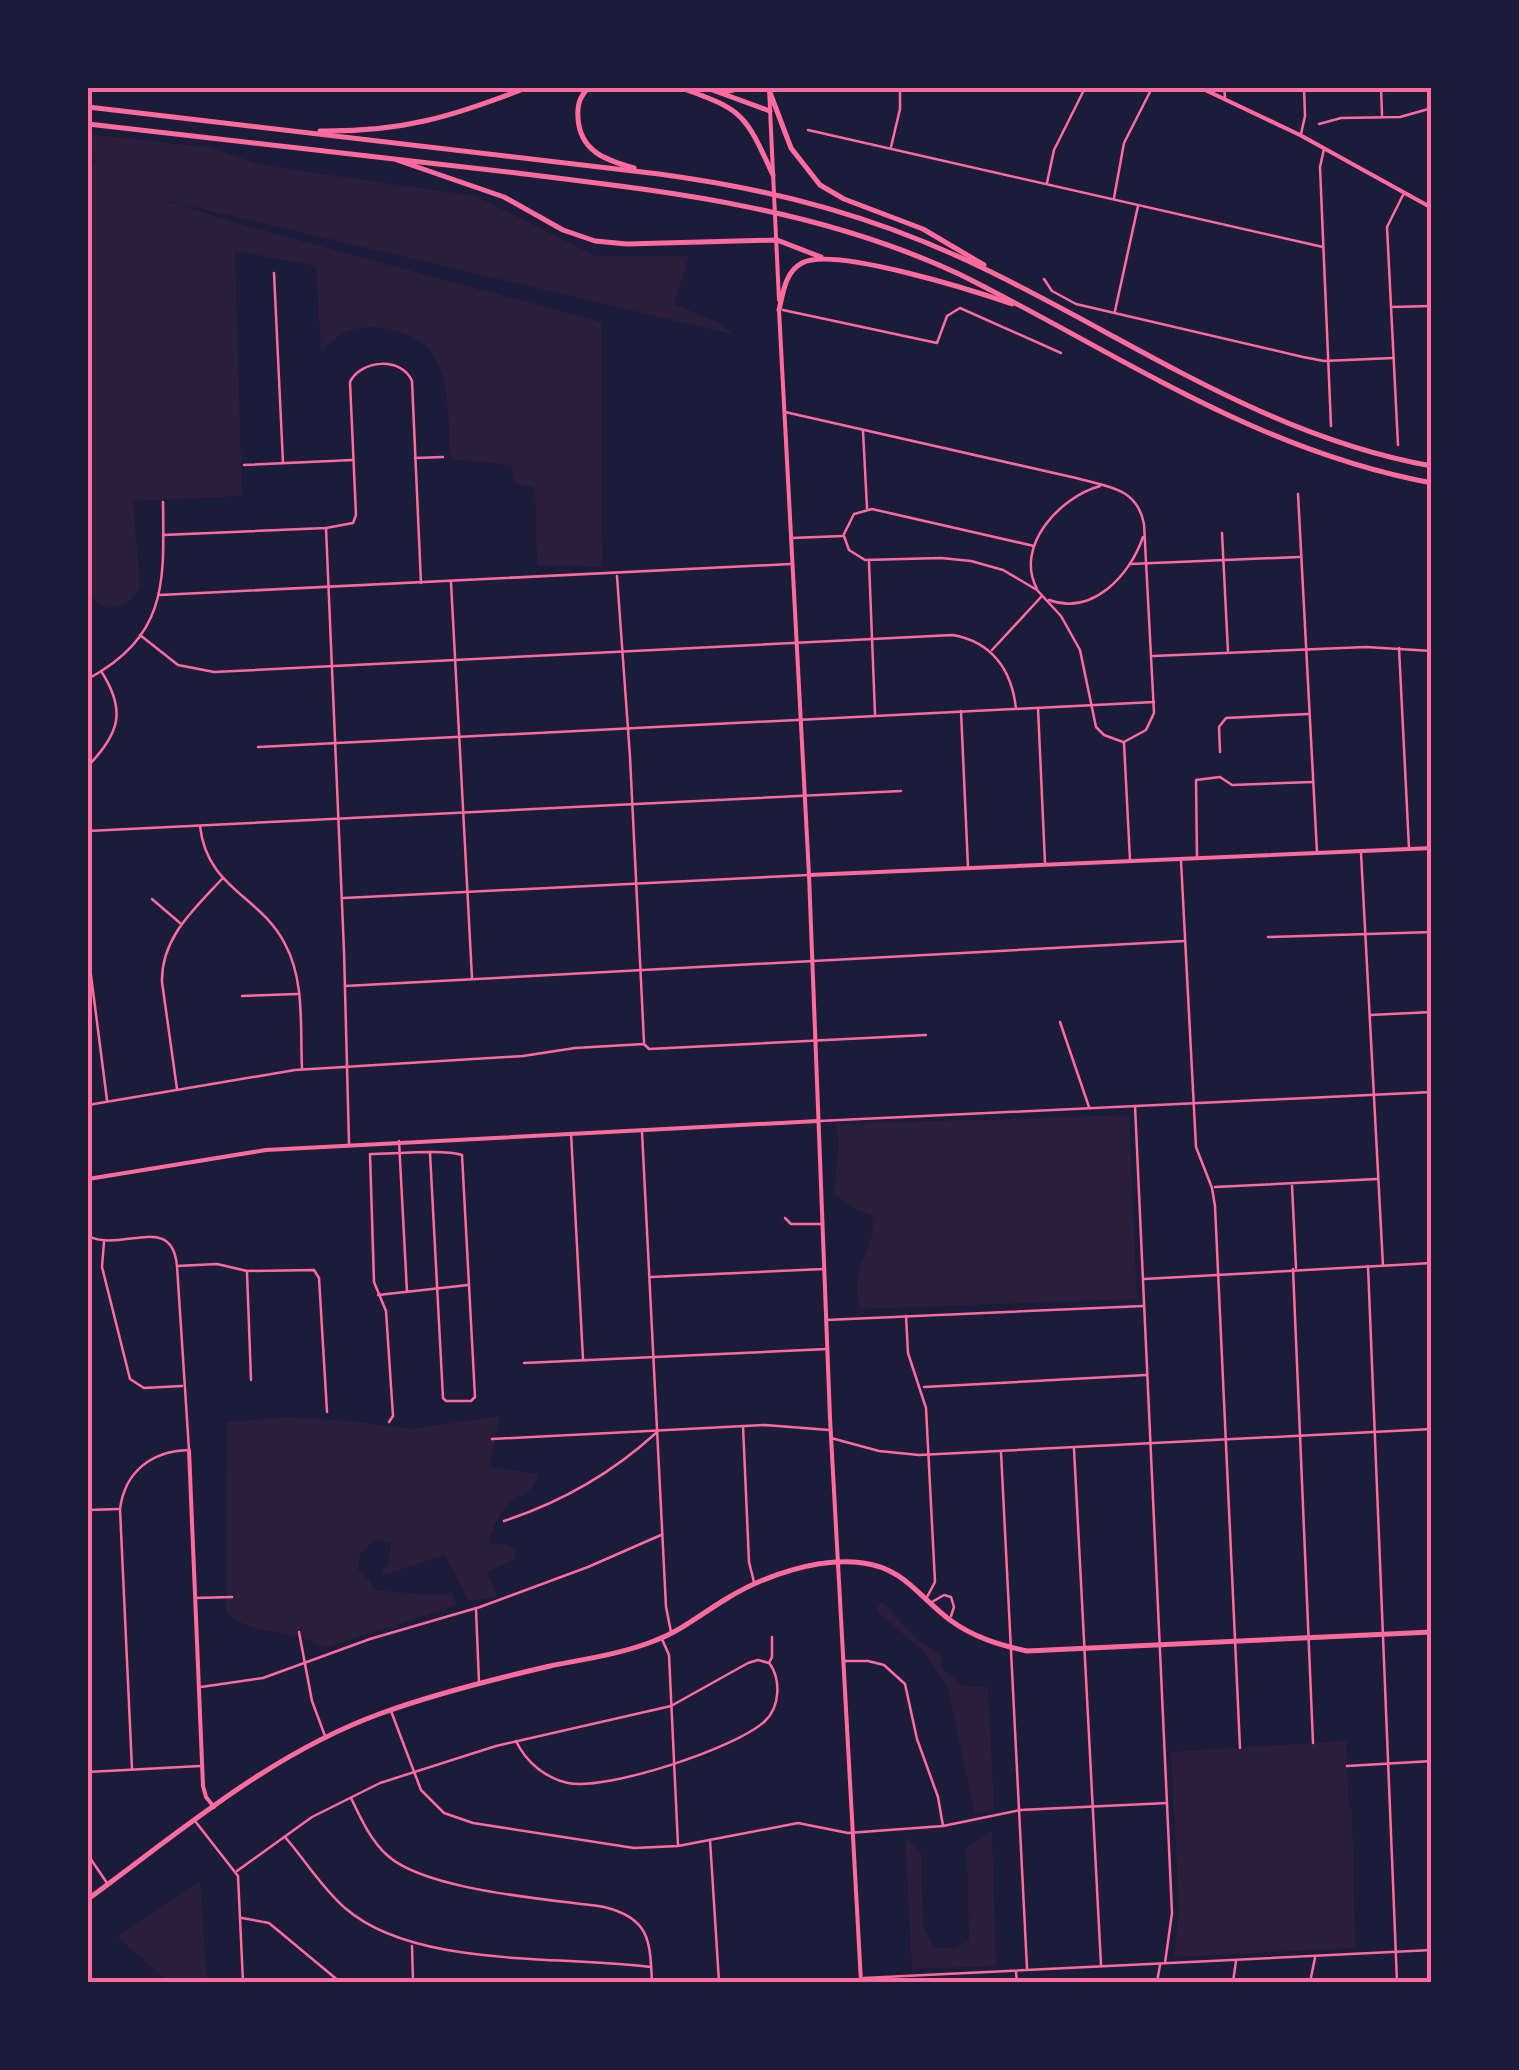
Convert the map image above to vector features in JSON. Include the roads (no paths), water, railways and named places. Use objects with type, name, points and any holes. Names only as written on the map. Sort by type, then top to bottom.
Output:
[{"type":"main road","points":[[296,131],[365,132],[404,127],[441,120],[526,88]]},
{"type":"main road","points":[[588,88],[579,98],[577,109],[582,141],[591,151],[614,162],[652,174]]},
{"type":"main road","points":[[681,88],[734,108],[747,123],[773,175]]},
{"type":"main road","points":[[706,88],[770,111]]},
{"type":"main road","points":[[722,92],[741,88]]},
{"type":"main road","points":[[1201,88],[1300,135],[1432,208]]},
{"type":"main road","points":[[769,89],[791,148],[820,184],[844,199],[923,228],[1021,287]]},
{"type":"main road","points":[[769,89],[809,875],[825,1320],[861,1980]]},
{"type":"main road","points":[[89,108],[718,182],[818,203],[932,244],[1243,406],[1329,440],[1432,466]]},
{"type":"main road","points":[[88,124],[390,156],[679,193],[786,213],[927,259],[1253,429],[1348,464],[1432,483]]},
{"type":"main road","points":[[390,156],[408,166],[504,197],[563,230],[595,241],[627,244],[776,237],[821,256],[943,282],[1030,310]]},
{"type":"main road","points":[[779,310],[790,274],[800,263],[821,256]]},
{"type":"main road","points":[[809,875],[1432,848]]},
{"type":"main road","points":[[88,1179],[243,1152],[818,1121]]},
{"type":"main road","points":[[189,1450],[202,1766],[204,1792],[214,1807]]},
{"type":"main road","points":[[88,1899],[267,1768],[324,1736],[391,1710],[480,1683],[662,1638],[755,1584],[782,1574],[862,1562],[895,1572],[949,1619],[985,1639],[1038,1652],[1432,1632]]},
{"type":"street","points":[[890,148],[900,110],[900,88]]},
{"type":"street","points":[[1047,184],[1054,150],[1085,88]]},
{"type":"street","points":[[1114,200],[1124,143],[1152,88]]},
{"type":"street","points":[[1224,88],[1225,99]]},
{"type":"street","points":[[1300,135],[1306,116],[1304,88]]},
{"type":"street","points":[[1381,88],[1382,116]]},
{"type":"street","points":[[1319,124],[1333,119],[1406,116],[1432,108]]},
{"type":"street","points":[[808,130],[1323,247]]},
{"type":"street","points":[[1324,149],[1320,167],[1331,426]]},
{"type":"street","points":[[1398,445],[1387,227],[1405,192]]},
{"type":"street","points":[[1115,312],[1138,205]]},
{"type":"street","points":[[274,273],[284,463]]},
{"type":"street","points":[[1044,279],[1050,289],[1069,302],[1328,360],[1393,358]]},
{"type":"street","points":[[1391,307],[1432,306]]},
{"type":"street","points":[[779,310],[939,342],[947,316],[960,308],[1061,353]]},
{"type":"street","points":[[163,535],[346,527],[356,519],[350,382],[359,370],[400,366],[411,377],[421,583]]},
{"type":"street","points":[[784,412],[1105,486],[1133,496],[1142,513],[1145,533],[1154,702],[1146,730],[1124,742]]},
{"type":"street","points":[[863,430],[867,509]]},
{"type":"street","points":[[416,458],[443,458]]},
{"type":"street","points":[[244,465],[354,460]]},
{"type":"street","points":[[1105,486],[1091,489],[1058,510],[1034,546],[1030,573],[1042,596],[1065,605],[1088,600],[1108,588],[1130,564],[1145,533]]},
{"type":"street","points":[[1298,494],[1317,853]]},
{"type":"street","points":[[88,679],[122,656],[140,635],[160,594],[164,572],[162,502]]},
{"type":"street","points":[[1034,546],[867,509],[849,520],[844,536],[853,554],[869,561],[971,561],[1003,570],[1037,590]]},
{"type":"street","points":[[326,528],[349,1144]]},
{"type":"street","points":[[1222,533],[1228,653]]},
{"type":"street","points":[[790,538],[844,536]]},
{"type":"street","points":[[1130,564],[1301,557]]},
{"type":"street","points":[[869,561],[875,716]]},
{"type":"street","points":[[160,594],[791,564]]},
{"type":"street","points":[[617,574],[644,1044],[648,1049],[926,1036]]},
{"type":"street","points":[[451,582],[472,979]]},
{"type":"street","points":[[990,652],[1042,596]]},
{"type":"street","points":[[1048,600],[1080,650],[1094,723],[1100,732],[1124,742]]},
{"type":"street","points":[[140,635],[178,665],[205,672],[953,634],[990,652],[1010,679],[1016,708]]},
{"type":"street","points":[[1399,648],[1409,849]]},
{"type":"street","points":[[1152,656],[1432,650]]},
{"type":"street","points":[[88,766],[106,746],[116,723],[115,699],[101,671]]},
{"type":"street","points":[[258,747],[1154,702]]},
{"type":"street","points":[[1038,708],[1045,865]]},
{"type":"street","points":[[961,711],[968,868]]},
{"type":"street","points":[[1220,752],[1220,726],[1226,718],[1310,714]]},
{"type":"street","points":[[1124,742],[1130,861]]},
{"type":"street","points":[[1197,858],[1196,780],[1220,777],[1232,785],[1314,782]]},
{"type":"street","points":[[88,831],[901,791]]},
{"type":"street","points":[[200,826],[205,852],[222,880],[280,935],[292,958],[302,1069]]},
{"type":"street","points":[[1361,851],[1382,1266]]},
{"type":"street","points":[[1182,859],[1196,1147],[1212,1188],[1218,1276],[1240,1748]]},
{"type":"street","points":[[342,898],[809,875]]},
{"type":"street","points":[[178,1090],[162,973],[166,952],[181,924],[222,880]]},
{"type":"street","points":[[152,898],[181,924]]},
{"type":"street","points":[[1268,938],[1432,932]]},
{"type":"street","points":[[345,986],[1185,941]]},
{"type":"street","points":[[88,952],[108,1102]]},
{"type":"street","points":[[242,996],[298,994]]},
{"type":"street","points":[[1370,1015],[1432,1012]]},
{"type":"street","points":[[1060,1022],[1089,1108]]},
{"type":"street","points":[[88,1105],[302,1069],[522,1056],[644,1044]]},
{"type":"street","points":[[818,1121],[1432,1092]]},
{"type":"street","points":[[1135,1106],[1172,1913],[1158,1982]]},
{"type":"street","points":[[642,1131],[666,1607],[671,1634]]},
{"type":"street","points":[[570,1134],[583,1360]]},
{"type":"street","points":[[399,1141],[407,1292]]},
{"type":"street","points":[[389,1422],[392,1416],[386,1312],[378,1296],[372,1239],[370,1154],[430,1152],[462,1154],[474,1400],[446,1401],[430,1152]]},
{"type":"street","points":[[1212,1188],[1378,1179]]},
{"type":"street","points":[[1292,1184],[1313,1743]]},
{"type":"street","points":[[785,1218],[791,1224],[822,1224]]},
{"type":"street","points":[[88,1236],[104,1242],[165,1238],[174,1248],[177,1266],[189,1450],[164,1452],[140,1467],[126,1485],[120,1509],[132,1770]]},
{"type":"street","points":[[104,1242],[102,1266],[130,1379],[144,1388],[184,1386]]},
{"type":"street","points":[[1143,1280],[1432,1263]]},
{"type":"street","points":[[177,1266],[218,1264],[247,1271],[309,1268],[317,1272],[326,1412]]},
{"type":"street","points":[[1368,1266],[1397,1982]]},
{"type":"street","points":[[649,1277],[824,1269]]},
{"type":"street","points":[[247,1271],[251,1380]]},
{"type":"street","points":[[378,1296],[470,1285]]},
{"type":"street","points":[[825,1320],[1144,1306]]},
{"type":"street","points":[[906,1316],[908,1352],[922,1388],[928,1455],[935,1582],[929,1600]]},
{"type":"street","points":[[524,1364],[827,1349]]},
{"type":"street","points":[[922,1388],[931,1384],[1147,1375]]},
{"type":"street","points":[[492,1439],[791,1425],[894,1454],[928,1455],[1432,1429]]},
{"type":"street","points":[[743,1426],[749,1562],[755,1584]]},
{"type":"street","points":[[504,1521],[578,1491],[658,1432]]},
{"type":"street","points":[[1074,1449],[1101,1967]]},
{"type":"street","points":[[1001,1452],[1028,1970]]},
{"type":"street","points":[[88,1510],[120,1509]]},
{"type":"street","points":[[199,1687],[253,1680],[429,1620],[476,1608],[663,1535]]},
{"type":"street","points":[[196,1598],[232,1597]]},
{"type":"street","points":[[929,1600],[951,1597],[954,1608],[949,1619]]},
{"type":"street","points":[[476,1608],[480,1683]]},
{"type":"street","points":[[298,1632],[324,1736]]},
{"type":"street","points":[[769,1663],[772,1637]]},
{"type":"street","points":[[662,1638],[668,1656],[678,1846]]},
{"type":"street","points":[[236,1870],[312,1816],[413,1771],[516,1741],[671,1706],[758,1660],[769,1663],[774,1670],[777,1696],[767,1720],[730,1742],[674,1764],[599,1782],[572,1784],[539,1770],[516,1741]]},
{"type":"street","points":[[844,1661],[868,1660],[884,1665],[904,1684],[917,1740],[938,1796],[943,1826]]},
{"type":"street","points":[[391,1710],[421,1790],[432,1804],[463,1821],[634,1848],[678,1846],[798,1822],[831,1832],[853,1832],[943,1826],[1020,1810],[1167,1803]]},
{"type":"street","points":[[1347,1766],[1432,1761]]},
{"type":"street","points":[[88,1772],[202,1766]]},
{"type":"street","points":[[350,1797],[378,1845],[411,1872],[446,1882],[629,1915],[646,1935],[652,1982]]},
{"type":"street","points":[[196,1822],[236,1870],[243,1982]]},
{"type":"street","points":[[284,1836],[345,1908],[372,1927],[412,1944],[651,1967]]},
{"type":"street","points":[[710,1840],[719,1982]]},
{"type":"street","points":[[88,1855],[108,1884]]},
{"type":"street","points":[[240,1918],[269,1923],[340,1982]]},
{"type":"street","points":[[412,1944],[412,1982]]},
{"type":"street","points":[[861,1980],[1432,1950]]},
{"type":"street","points":[[1310,1982],[1316,1956]]},
{"type":"street","points":[[1232,1982],[1236,1960]]},
{"type":"street","points":[[1016,1970],[1017,1982]]},
{"type":"street","points":[[942,1975],[942,1982]]}]
